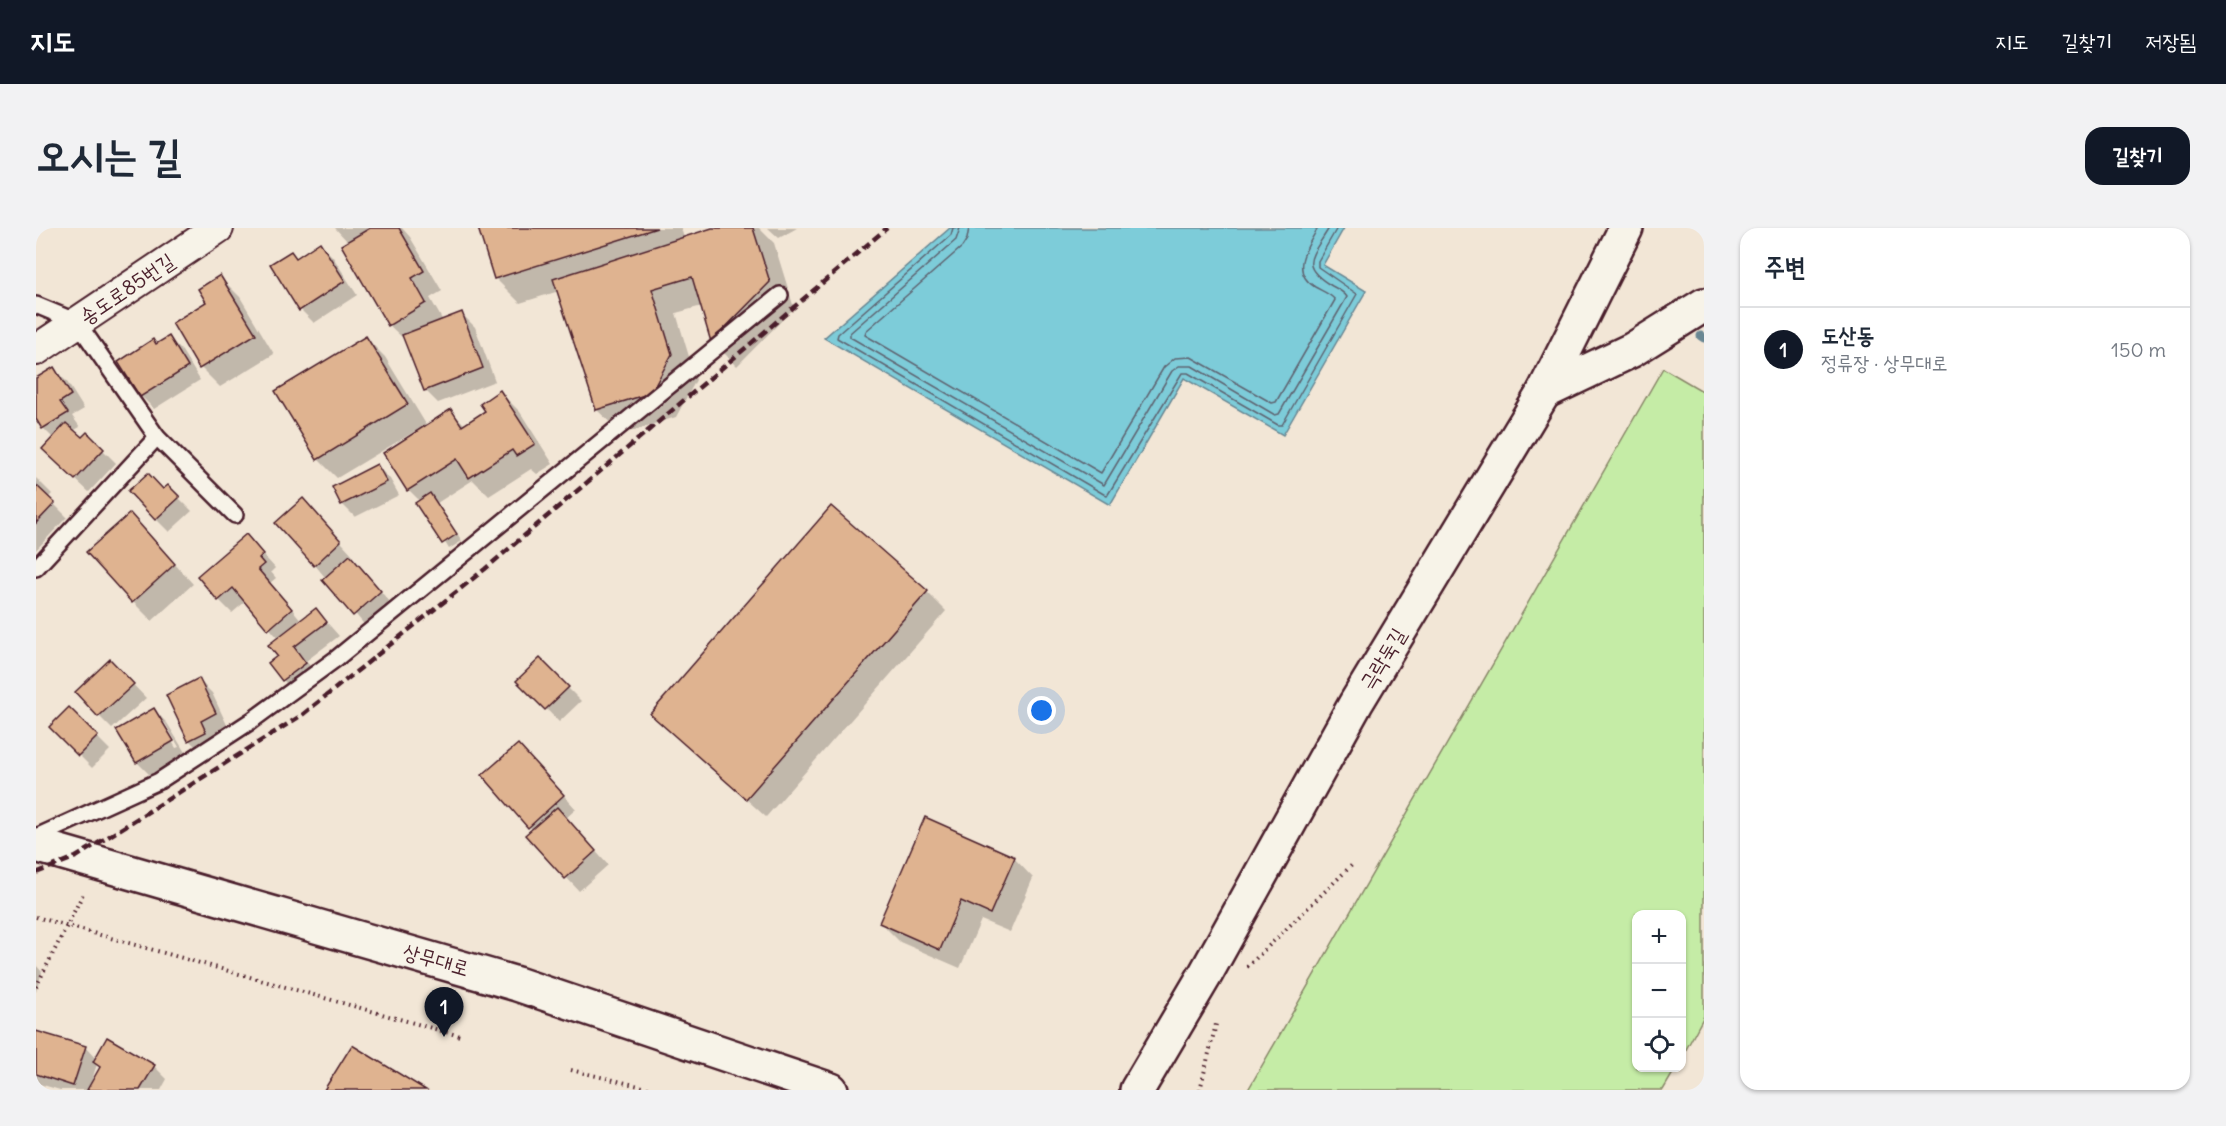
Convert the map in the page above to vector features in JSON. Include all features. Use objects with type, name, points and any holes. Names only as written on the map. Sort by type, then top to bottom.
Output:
[{"type":"street","name":"송도로85번길","points":[[36,350],[218,228]]},
{"type":"street","name":"극락둑길","points":[[1137,1090],[1205,975],[1356,703],[1544,392],[1626,228]]},
{"type":"street","points":[[1544,392],[1632,350],[1704,305]]},
{"type":"street","name":"상무대로","points":[[36,845],[517,984],[831,1090]]},
{"type":"lane","points":[[36,837],[159,781],[251,721],[337,658],[780,295]]},
{"type":"lane","points":[[36,305],[76,322],[157,437],[235,515]]},
{"type":"lane","points":[[36,568],[157,437]]},
{"type":"path","points":[[36,987],[99,863]]},
{"type":"path","points":[[1240,977],[1247,967],[1352,865]]},
{"type":"path","points":[[36,916],[460,1036]]},
{"type":"path","points":[[1200,1090],[1212,1032],[1220,1014]]},
{"type":"path","points":[[571,1070],[656,1090]]},
{"type":"green space","points":[[1663,368],[1704,392],[1704,1016],[1686,1050],[1686,910],[1632,910],[1632,1072],[1674,1072],[1663,1090],[1248,1090]]},
{"type":"water","points":[[950,228],[1344,228],[1323,265],[1366,291],[1283,435],[1184,378],[1110,505],[824,338]]},
{"type":"building","points":[[370,228],[399,228],[424,271],[412,278],[426,303],[388,326],[341,245]]},
{"type":"building","points":[[478,228],[657,228],[494,279]]},
{"type":"building","points":[[712,228],[753,228],[770,282],[711,342],[692,277],[652,289],[672,354],[651,393],[596,410],[553,279]]},
{"type":"building","points":[[320,242],[345,281],[299,311],[270,264],[291,251],[296,258]]},
{"type":"building","points":[[220,275],[256,334],[199,369],[172,323],[206,302],[198,289]]},
{"type":"building","points":[[462,312],[483,368],[424,391],[402,335]]},
{"type":"building","points":[[169,336],[188,367],[140,397],[118,362],[153,339],[156,344]]},
{"type":"building","points":[[366,336],[408,404],[317,460],[275,391]]},
{"type":"building","points":[[54,367],[71,395],[60,402],[68,413],[42,429],[36,419],[36,378]]},
{"type":"building","points":[[500,390],[535,444],[516,456],[512,450],[469,478],[457,459],[407,491],[383,453],[451,409],[462,426],[485,411],[480,404]]},
{"type":"building","points":[[66,423],[82,437],[87,432],[104,449],[75,480],[42,449]]},
{"type":"building","points":[[377,464],[387,482],[341,505],[332,487]]},
{"type":"building","points":[[148,473],[163,489],[168,485],[180,497],[155,520],[128,491]]},
{"type":"building","points":[[36,485],[55,503],[36,523]]},
{"type":"building","points":[[430,493],[457,534],[442,544],[415,503]]},
{"type":"building","points":[[303,498],[341,541],[314,566],[275,523]]},
{"type":"building","points":[[831,506],[928,591],[746,799],[650,714]]},
{"type":"building","points":[[130,513],[175,564],[132,603],[86,552]]},
{"type":"building","points":[[246,534],[263,554],[259,558],[264,564],[258,569],[292,609],[268,630],[233,588],[218,601],[197,576]]},
{"type":"building","points":[[350,555],[381,591],[353,616],[322,580]]},
{"type":"building","points":[[316,608],[327,622],[294,647],[306,663],[282,681],[268,663],[277,656],[268,645]]},
{"type":"building","points":[[540,658],[569,687],[545,710],[516,681]]},
{"type":"building","points":[[110,659],[134,684],[98,717],[75,692]]},
{"type":"building","points":[[199,678],[216,713],[201,721],[206,732],[188,741],[166,695]]},
{"type":"building","points":[[69,707],[98,736],[78,756],[49,727]]},
{"type":"building","points":[[154,708],[174,741],[136,763],[116,730]]},
{"type":"building","points":[[518,744],[564,795],[528,828],[482,775]]},
{"type":"building","points":[[557,807],[596,851],[565,879],[525,835]]},
{"type":"building","points":[[925,817],[1015,857],[990,914],[961,901],[940,950],[879,923]]},
{"type":"building","points":[[36,1031],[86,1046],[73,1086],[36,1074]]},
{"type":"building","points":[[107,1037],[155,1065],[140,1090],[87,1090],[100,1067],[93,1062]]},
{"type":"building","points":[[352,1045],[426,1090],[324,1090]]},
{"type":"railway","points":[[36,873],[76,857],[302,715],[485,569],[887,228]]},
{"type":"place","name":"도산동","points":[[444,1037]]}]
